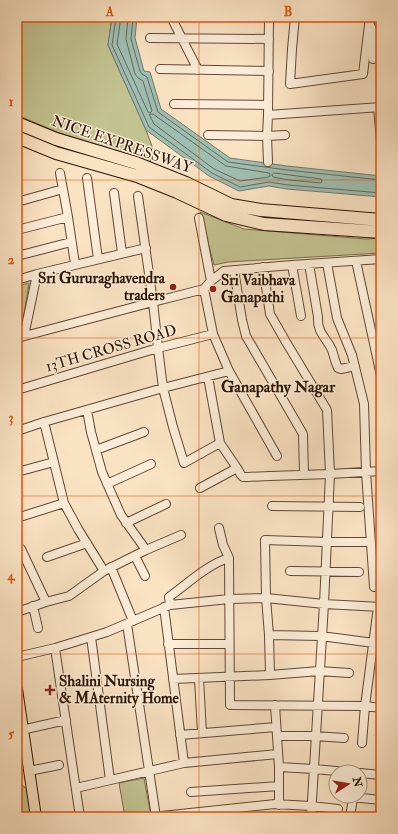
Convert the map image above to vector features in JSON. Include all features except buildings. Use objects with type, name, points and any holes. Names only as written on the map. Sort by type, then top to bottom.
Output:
[{"type":"highway","name":"NICE EXPRESSWAY","points":[[17,123],[56,139],[136,163],[165,174],[231,205],[261,210],[381,220]]},
{"type":"highway","name":"NICE EXPRESSWAY","points":[[17,137],[56,153],[137,176],[177,192],[226,215],[264,224],[381,232]]},
{"type":"main road","points":[[17,689],[20,730],[29,771],[36,817]]},
{"type":"street","points":[[171,17],[198,70]]},
{"type":"street","points":[[268,162],[269,17]]},
{"type":"street","points":[[289,32],[290,17]]},
{"type":"street","points":[[295,17],[290,84],[363,74],[370,20]]},
{"type":"street","points":[[370,20],[375,36],[373,59]]},
{"type":"street","points":[[150,38],[269,39]]},
{"type":"street","points":[[160,69],[269,71]]},
{"type":"street","points":[[174,104],[268,105]]},
{"type":"street","points":[[268,115],[380,108],[381,140]]},
{"type":"street","points":[[208,135],[285,135]]},
{"type":"street","points":[[60,173],[75,264]]},
{"type":"street","points":[[87,178],[98,259]]},
{"type":"street","points":[[17,202],[63,189]]},
{"type":"street","points":[[114,193],[122,253]]},
{"type":"street","points":[[138,196],[154,302],[158,348],[164,388],[173,427],[184,463],[220,443]]},
{"type":"street","points":[[17,230],[68,217]]},
{"type":"street","points":[[199,218],[211,280]]},
{"type":"street","points":[[17,256],[71,242]]},
{"type":"street","points":[[17,280],[75,264],[146,248]]},
{"type":"street","points":[[37,274],[21,337],[204,289],[211,280],[224,271],[381,259]]},
{"type":"street","points":[[356,261],[381,376]]},
{"type":"street","points":[[327,263],[337,318],[352,355],[364,404],[366,472],[374,586]]},
{"type":"street","points":[[309,264],[320,330],[330,347],[338,368],[341,369],[355,366]]},
{"type":"street","points":[[292,265],[301,316]]},
{"type":"street","points":[[263,268],[270,314],[327,410],[330,474],[311,817]]},
{"type":"street","points":[[234,270],[246,336],[303,434],[304,475]]},
{"type":"street","points":[[204,289],[213,334],[229,371],[276,456]]},
{"type":"street","name":"13TH CROSS ROAD","points":[[17,390],[158,348],[213,334]]},
{"type":"street","points":[[17,432],[44,422],[229,371]]},
{"type":"street","points":[[208,377],[220,443],[243,477],[330,474],[381,470]]},
{"type":"street","points":[[87,410],[91,432],[102,472],[107,484],[121,516],[146,550]]},
{"type":"street","points":[[44,422],[64,503],[86,543],[108,569],[130,623],[155,817],[192,815],[279,805],[338,809]]},
{"type":"street","points":[[96,450],[144,432]]},
{"type":"street","points":[[17,472],[54,462]]},
{"type":"street","points":[[107,484],[150,464]]},
{"type":"street","points":[[200,488],[237,468]]},
{"type":"street","points":[[20,517],[64,503]]},
{"type":"street","points":[[126,523],[166,504]]},
{"type":"street","points":[[272,506],[360,506]]},
{"type":"street","points":[[219,528],[223,544],[229,558],[230,705],[317,705],[365,706],[381,708]]},
{"type":"street","points":[[17,612],[69,596],[108,569],[181,535]]},
{"type":"street","points":[[270,675],[265,540],[370,542]]},
{"type":"street","points":[[47,557],[86,543]]},
{"type":"street","points":[[21,549],[46,602]]},
{"type":"street","points":[[135,556],[146,576]]},
{"type":"street","points":[[184,763],[168,644],[167,606],[169,597],[221,560],[229,558]]},
{"type":"street","points":[[290,570],[360,572]]},
{"type":"street","points":[[17,658],[91,637],[130,623],[167,606],[229,599],[266,598],[324,604],[380,607],[365,706],[362,743]]},
{"type":"street","points":[[33,606],[38,628]]},
{"type":"street","points":[[269,635],[321,636],[374,643]]},
{"type":"street","points":[[91,637],[110,780]]},
{"type":"street","points":[[168,644],[229,644]]},
{"type":"street","points":[[55,648],[80,817]]},
{"type":"street","points":[[372,655],[381,656]]},
{"type":"street","points":[[173,679],[270,675],[319,671],[349,673]]},
{"type":"street","points":[[199,678],[202,733]]},
{"type":"street","points":[[275,705],[279,767],[279,805]]},
{"type":"street","points":[[20,730],[66,720]]},
{"type":"street","points":[[180,735],[276,727]]},
{"type":"street","points":[[277,736],[344,738]]},
{"type":"street","points":[[76,788],[184,763],[278,754]]},
{"type":"street","points":[[29,771],[59,765]]},
{"type":"street","points":[[279,767],[328,770]]},
{"type":"street","points":[[368,774],[381,775]]},
{"type":"street","points":[[191,792],[279,786]]},
{"type":"street","points":[[368,800],[381,802],[380,817]]},
{"type":"street","points":[[350,817],[352,804]]},
{"type":"street","points":[[242,817],[243,808]]},
{"type":"green space","points":[[17,17],[112,17],[108,45],[153,149],[150,162],[57,132],[17,115]]},
{"type":"green space","points":[[200,212],[244,229],[366,239],[381,238],[381,253],[228,262],[214,265]]},
{"type":"green space","points":[[29,283],[22,327],[17,329],[17,286]]},
{"type":"green space","points":[[17,769],[21,784],[29,791],[33,817],[17,817]]},
{"type":"green space","points":[[144,778],[151,816],[125,817],[119,783]]},
{"type":"water","points":[[112,17],[137,17],[135,38],[144,71],[150,72],[161,109],[230,158],[381,176],[381,197],[287,189],[269,186],[239,191],[209,176],[146,130],[108,45]]},
{"type":"place","name":"Sri Gururaghavendra traders","points":[[173,287]]},
{"type":"place","name":"Sri Vaibhava Ganapathi","points":[[213,289]]},
{"type":"place","name":"Shalini Nursing & MAternity Home","points":[[50,690]]},
{"type":"district","name":"Ganapathy Nagar","points":[[278,386]]}]
